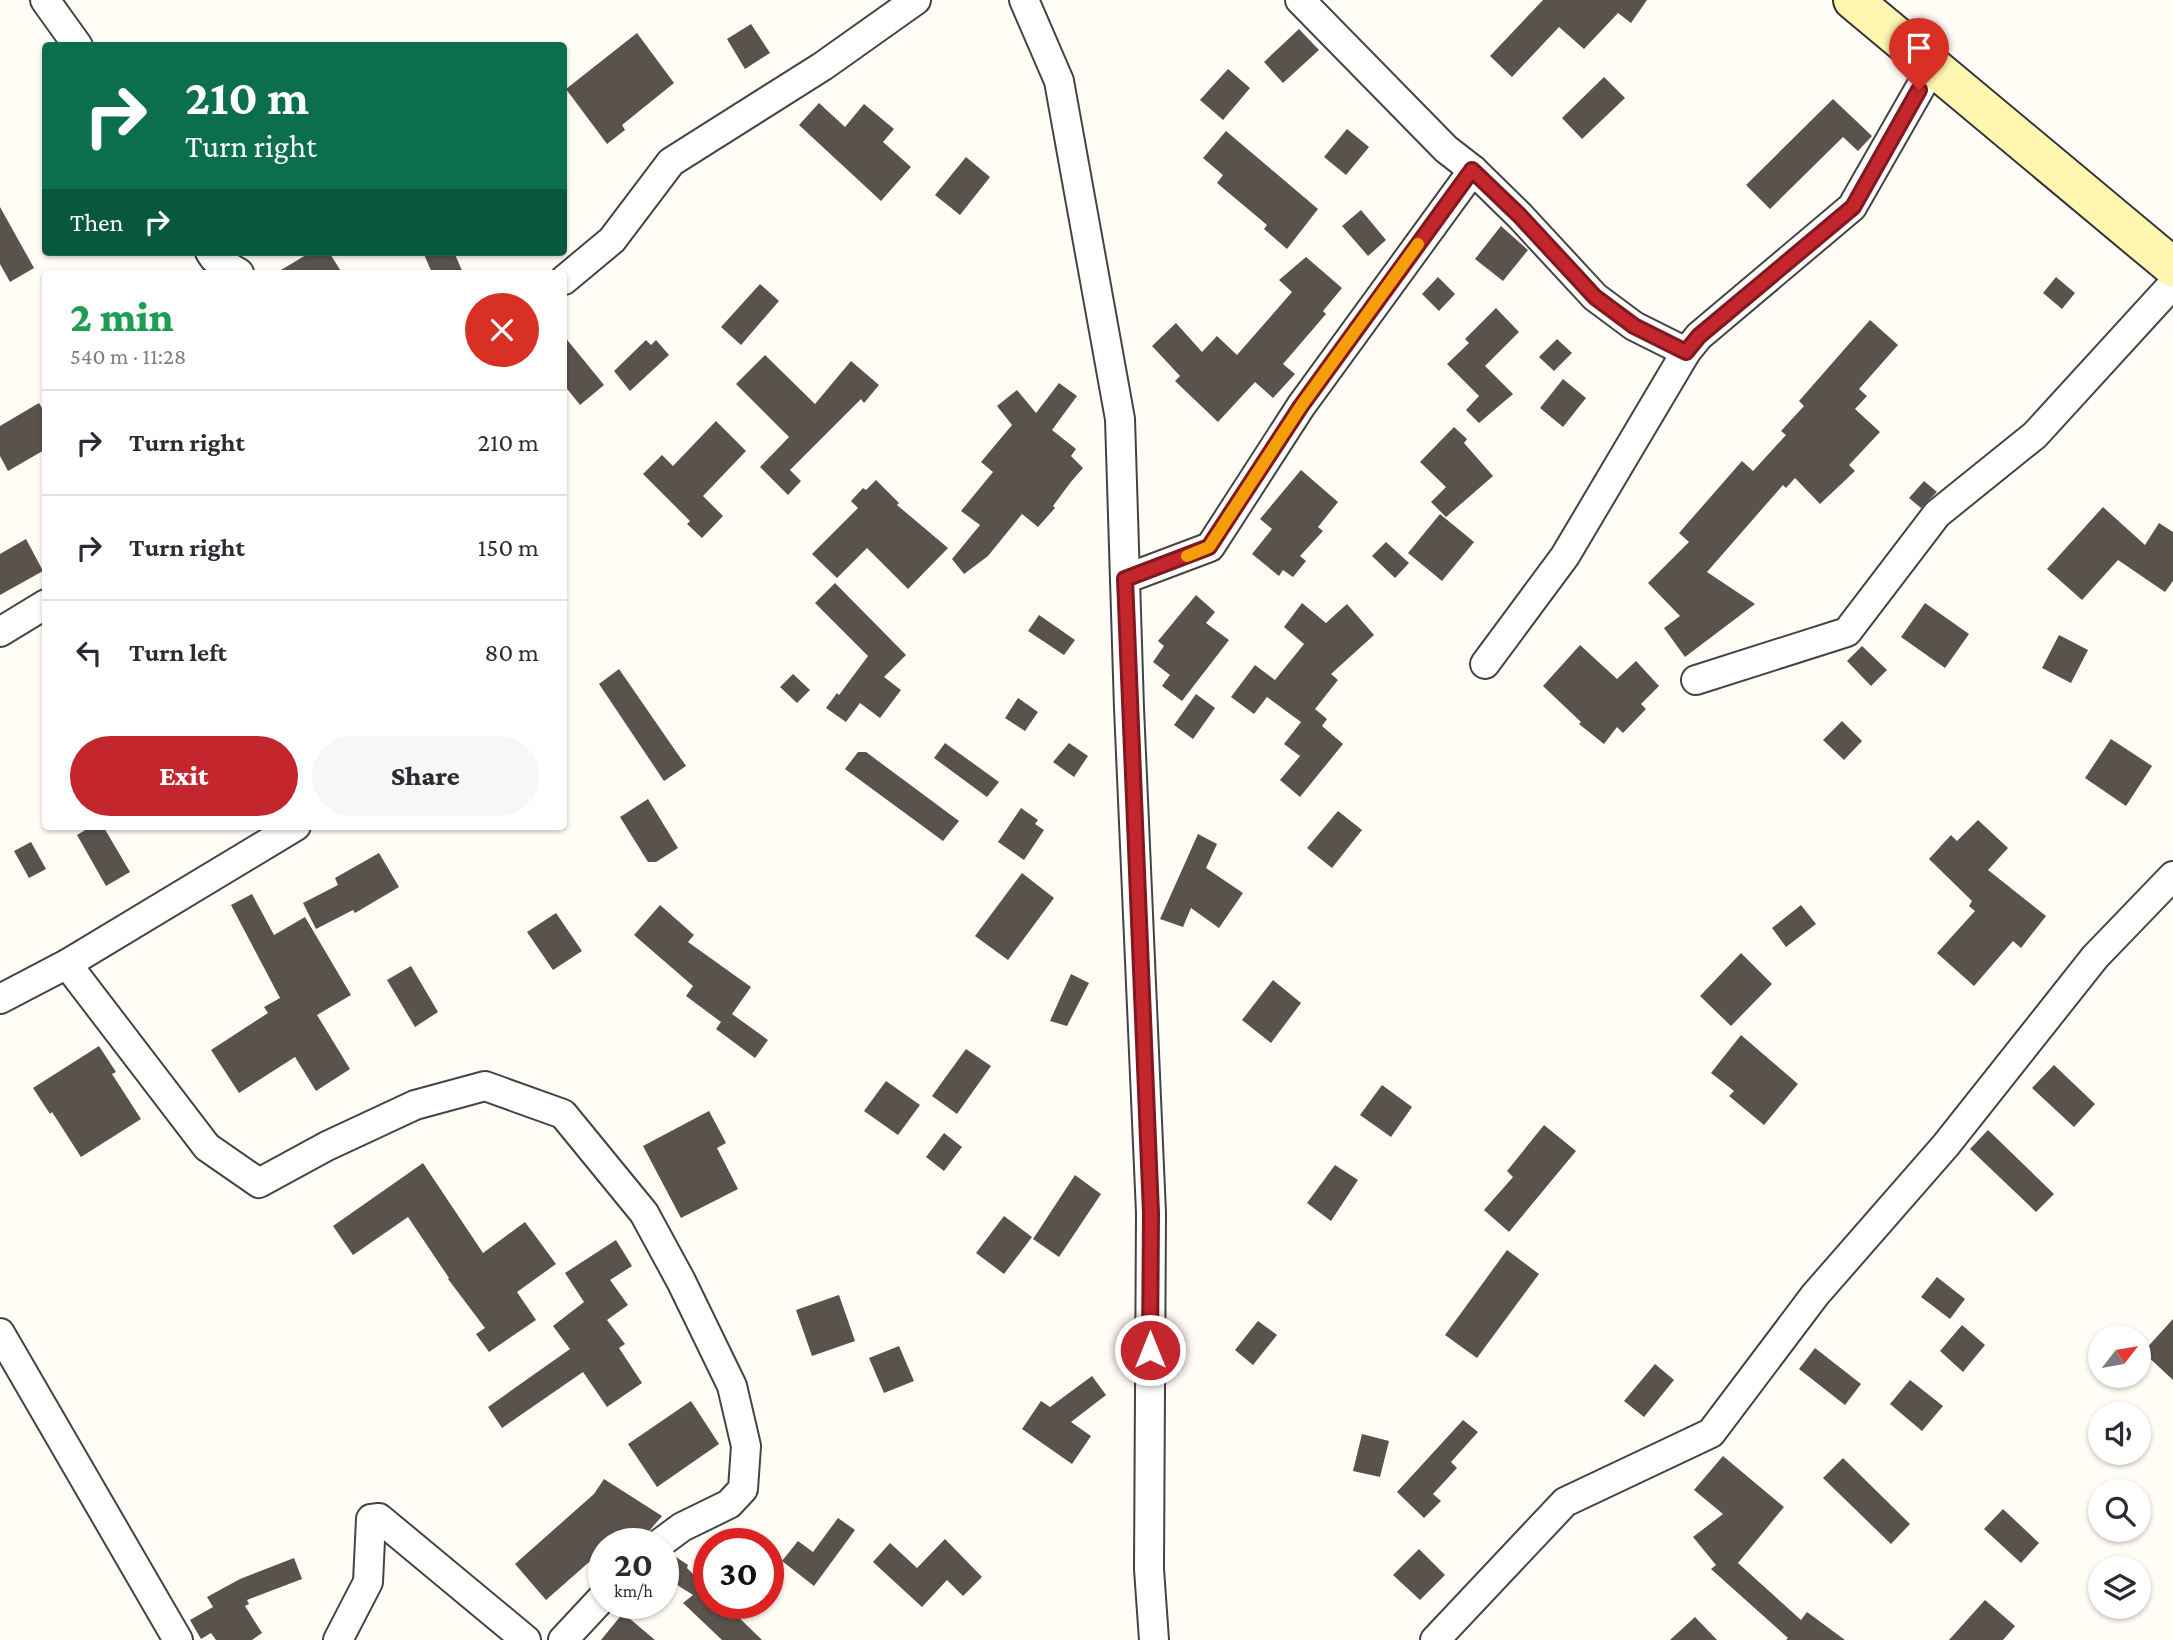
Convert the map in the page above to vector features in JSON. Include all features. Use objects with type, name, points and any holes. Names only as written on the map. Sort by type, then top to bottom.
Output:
[{"type":"street","points":[[45,0],[75,42]]},
{"type":"street","points":[[567,278],[612,240],[671,162],[823,66],[916,0]]},
{"type":"street","points":[[1024,0],[1059,81],[1120,419],[1151,1213],[1149,1569],[1154,1640]]},
{"type":"street","points":[[1300,0],[1446,149],[1520,216],[1595,297],[1634,326],[1686,352]]},
{"type":"street","points":[[1853,0],[2173,267]]},
{"type":"street","points":[[1485,664],[1565,556],[1686,352],[1699,336],[1853,207],[1932,67]]},
{"type":"street","points":[[1125,579],[1209,547],[1301,406],[1472,170]]},
{"type":"street","points":[[213,256],[234,270]]},
{"type":"street","points":[[1696,680],[1847,632],[1937,513],[2035,435],[2173,284]]},
{"type":"street","points":[[0,632],[42,606]]},
{"type":"street","points":[[0,999],[67,964],[289,830]]},
{"type":"street","points":[[1435,1640],[1565,1502],[1711,1433],[1815,1295],[1946,1145],[2095,957],[2173,876]]},
{"type":"street","points":[[67,964],[207,1147],[259,1183],[327,1146],[415,1105],[485,1086],[562,1114],[644,1213],[681,1281],[732,1386],[746,1446],[743,1489],[729,1504],[679,1529]]},
{"type":"street","points":[[0,1333],[178,1640]]},
{"type":"street","points":[[338,1640],[368,1582],[371,1519],[379,1518],[526,1640]]},
{"type":"street","points":[[563,1640],[588,1613]]},
{"type":"building","points":[[1543,0],[1647,0],[1631,23],[1618,13],[1584,49],[1559,27],[1512,77],[1490,56]]},
{"type":"building","points":[[751,24],[770,53],[745,69],[727,39]]},
{"type":"building","points":[[1299,29],[1319,50],[1283,83],[1264,62]]},
{"type":"building","points":[[637,33],[674,83],[622,125],[625,130],[607,144],[567,88]]},
{"type":"building","points":[[1228,69],[1250,88],[1223,120],[1200,100]]},
{"type":"building","points":[[1604,77],[1625,98],[1582,139],[1562,118]]},
{"type":"building","points":[[1833,99],[1872,136],[1858,151],[1843,137],[1770,209],[1746,185]]},
{"type":"building","points":[[819,103],[845,127],[864,104],[894,129],[883,142],[911,167],[881,201],[799,125]]},
{"type":"building","points":[[1347,129],[1369,147],[1346,175],[1324,157]]},
{"type":"building","points":[[1226,131],[1318,209],[1287,249],[1264,229],[1267,225],[1217,183],[1223,175],[1203,158]]},
{"type":"building","points":[[966,157],[990,177],[960,215],[935,195]]},
{"type":"building","points":[[0,207],[34,268],[10,282],[0,264]]},
{"type":"building","points":[[1361,210],[1386,240],[1368,256],[1342,226]]},
{"type":"building","points":[[1501,226],[1528,250],[1503,281],[1475,259]]},
{"type":"building","points":[[304,256],[331,256],[340,270],[281,270]]},
{"type":"building","points":[[425,256],[456,256],[462,270],[431,270]]},
{"type":"building","points":[[1306,257],[1342,288],[1323,311],[1326,314],[1283,364],[1295,374],[1273,398],[1255,382],[1218,422],[1175,381],[1180,376],[1152,346],[1176,323],[1202,352],[1217,336],[1237,355],[1292,292],[1279,280]]},
{"type":"building","points":[[1438,277],[1455,294],[1439,311],[1422,294]]},
{"type":"building","points":[[2056,277],[2075,293],[2062,309],[2043,293]]},
{"type":"building","points":[[760,284],[779,301],[741,345],[721,327]]},
{"type":"building","points":[[1496,308],[1519,332],[1485,366],[1513,394],[1479,423],[1466,410],[1479,396],[1447,364],[1469,343],[1465,339]]},
{"type":"building","points":[[1870,320],[1898,345],[1859,389],[1867,396],[1855,409],[1880,432],[1849,465],[1855,471],[1820,504],[1795,478],[1786,488],[1783,485],[1707,572],[1755,604],[1685,657],[1664,628],[1680,616],[1648,583],[1689,542],[1679,533],[1742,461],[1753,471],[1786,435],[1781,431],[1804,406],[1799,401]]},
{"type":"building","points":[[1557,339],[1572,353],[1554,371],[1539,357]]},
{"type":"building","points":[[567,340],[604,385],[580,405],[567,389]]},
{"type":"building","points":[[646,340],[651,345],[656,340],[669,355],[630,391],[614,371]]},
{"type":"building","points":[[765,355],[815,404],[851,361],[879,385],[864,403],[861,399],[790,470],[801,481],[788,495],[760,467],[789,437],[736,384]]},
{"type":"building","points":[[1563,379],[1586,398],[1563,427],[1540,408]]},
{"type":"building","points":[[1059,383],[1077,396],[1052,430],[1076,449],[1071,456],[1083,468],[1038,527],[1022,514],[988,556],[964,574],[952,559],[980,525],[961,511],[993,472],[981,462],[1012,425],[997,406],[1017,390],[1036,413]]},
{"type":"building","points":[[39,403],[42,408],[42,451],[8,471],[0,456],[0,426]]},
{"type":"building","points":[[716,421],[746,451],[703,496],[723,516],[702,538],[687,524],[690,521],[643,474],[662,455],[673,466]]},
{"type":"building","points":[[1454,427],[1467,439],[1464,443],[1493,476],[1446,517],[1431,502],[1446,487],[1420,462]]},
{"type":"building","points":[[1301,470],[1338,502],[1318,527],[1323,531],[1300,556],[1306,561],[1293,577],[1283,570],[1279,576],[1252,554],[1272,529],[1260,519]]},
{"type":"building","points":[[876,480],[899,503],[897,505],[948,548],[908,589],[867,548],[837,578],[812,554],[858,508],[851,501],[863,488],[866,490]]},
{"type":"building","points":[[1924,481],[1937,492],[1921,508],[1909,498]]},
{"type":"building","points":[[2103,507],[2145,545],[2159,523],[2173,532],[2173,581],[2165,592],[2118,560],[2082,600],[2047,569]]},
{"type":"building","points":[[1440,514],[1474,542],[1442,581],[1408,553]]},
{"type":"building","points":[[26,539],[42,572],[0,595],[0,554]]},
{"type":"building","points":[[1386,542],[1409,563],[1395,578],[1372,556]]},
{"type":"building","points":[[835,583],[906,655],[884,677],[901,690],[880,718],[860,703],[846,722],[826,708],[868,656],[815,603]]},
{"type":"building","points":[[1196,595],[1215,612],[1206,623],[1229,640],[1182,701],[1162,686],[1170,675],[1153,662],[1164,646],[1158,641]]},
{"type":"building","points":[[1302,603],[1326,623],[1347,604],[1374,635],[1331,674],[1338,680],[1315,709],[1327,719],[1322,726],[1343,744],[1300,797],[1280,780],[1300,756],[1284,744],[1301,722],[1267,697],[1254,714],[1231,697],[1255,665],[1275,680],[1304,644],[1284,627]]},
{"type":"building","points":[[1925,603],[1969,634],[1945,668],[1901,637]]},
{"type":"building","points":[[1039,615],[1075,640],[1064,655],[1028,631]]},
{"type":"building","points":[[2059,635],[2088,650],[2071,683],[2042,668]]},
{"type":"building","points":[[1580,645],[1617,679],[1636,661],[1659,686],[1641,704],[1646,709],[1623,733],[1617,727],[1604,744],[1579,724],[1581,722],[1543,686]]},
{"type":"building","points":[[1862,646],[1887,670],[1871,686],[1847,661]]},
{"type":"building","points":[[619,669],[686,766],[664,781],[599,684]]},
{"type":"building","points":[[793,674],[810,690],[797,703],[780,687]]},
{"type":"building","points":[[1196,694],[1215,708],[1193,739],[1174,725]]},
{"type":"building","points":[[1018,698],[1038,712],[1025,731],[1005,718]]},
{"type":"building","points":[[1842,721],[1862,741],[1844,760],[1823,740]]},
{"type":"building","points":[[2111,739],[2152,766],[2126,806],[2085,778]]},
{"type":"building","points":[[945,743],[999,782],[987,797],[934,758]]},
{"type":"building","points":[[1069,743],[1088,756],[1074,777],[1053,762]]},
{"type":"building","points":[[858,752],[866,752],[959,821],[943,841],[845,769]]},
{"type":"building","points":[[648,799],[678,848],[656,862],[648,862],[620,817]]},
{"type":"building","points":[[1021,808],[1038,820],[1035,824],[1044,830],[1024,860],[998,842]]},
{"type":"building","points":[[1338,811],[1362,830],[1332,868],[1307,848]]},
{"type":"building","points":[[1978,820],[2008,848],[1988,870],[2046,916],[2021,948],[2013,941],[1974,986],[1937,953],[1975,911],[1969,906],[1972,901],[1929,859],[1951,835],[1957,841]]},
{"type":"building","points":[[85,830],[105,830],[130,872],[106,886],[77,835]]},
{"type":"building","points":[[1198,834],[1217,844],[1206,868],[1243,893],[1219,928],[1191,908],[1183,927],[1160,919]]},
{"type":"building","points":[[31,842],[46,869],[29,878],[14,851]]},
{"type":"building","points":[[379,853],[399,887],[355,913],[353,910],[316,929],[303,903],[338,885],[335,878]]},
{"type":"building","points":[[1022,873],[1054,898],[1008,960],[975,936]]},
{"type":"building","points":[[252,894],[274,935],[305,917],[351,995],[317,1015],[350,1069],[316,1091],[295,1057],[239,1093],[211,1050],[268,1013],[264,1007],[280,998],[231,905]]},
{"type":"building","points":[[660,905],[694,935],[688,942],[751,987],[732,1014],[768,1040],[755,1058],[716,1029],[721,1022],[686,996],[693,986],[634,935]]},
{"type":"building","points":[[1801,905],[1816,924],[1786,947],[1772,928]]},
{"type":"building","points":[[556,913],[582,951],[553,970],[527,932]]},
{"type":"building","points":[[1741,953],[1772,984],[1731,1026],[1700,996]]},
{"type":"building","points":[[411,966],[438,1012],[415,1027],[387,980]]},
{"type":"building","points":[[1071,974],[1089,983],[1067,1026],[1050,1021]]},
{"type":"building","points":[[1273,980],[1301,1003],[1271,1043],[1242,1020]]},
{"type":"building","points":[[1741,1035],[1798,1084],[1764,1125],[1729,1096],[1734,1091],[1711,1073]]},
{"type":"building","points":[[99,1046],[116,1072],[112,1074],[141,1119],[81,1157],[33,1088]]},
{"type":"building","points":[[966,1049],[991,1066],[957,1114],[932,1096]]},
{"type":"building","points":[[2054,1065],[2095,1104],[2074,1127],[2032,1088]]},
{"type":"building","points":[[886,1081],[920,1105],[898,1135],[864,1111]]},
{"type":"building","points":[[1382,1085],[1412,1107],[1391,1137],[1360,1115]]},
{"type":"building","points":[[709,1111],[726,1143],[717,1148],[738,1189],[681,1218],[643,1146]]},
{"type":"building","points":[[1544,1125],[1576,1151],[1509,1232],[1484,1210],[1513,1177],[1507,1171]]},
{"type":"building","points":[[1988,1130],[2054,1194],[2036,1212],[1970,1149]]},
{"type":"building","points":[[944,1133],[962,1147],[944,1171],[926,1157]]},
{"type":"building","points":[[423,1163],[483,1253],[525,1222],[556,1264],[517,1292],[536,1320],[489,1352],[476,1334],[485,1328],[448,1279],[408,1217],[353,1255],[333,1226]]},
{"type":"building","points":[[1335,1165],[1358,1180],[1331,1221],[1307,1203]]},
{"type":"building","points":[[1075,1175],[1101,1194],[1059,1257],[1033,1239]]},
{"type":"building","points":[[1004,1216],[1032,1237],[1004,1274],[976,1253]]},
{"type":"building","points":[[616,1240],[632,1266],[610,1280],[628,1305],[607,1320],[625,1344],[619,1348],[642,1383],[607,1407],[583,1372],[502,1428],[488,1407],[570,1349],[553,1326],[584,1302],[565,1273]]},
{"type":"building","points":[[1507,1250],[1539,1274],[1477,1358],[1445,1335]]},
{"type":"building","points":[[1937,1277],[1965,1299],[1950,1319],[1921,1297]]},
{"type":"building","points":[[839,1295],[855,1341],[812,1356],[796,1310]]},
{"type":"building","points":[[2173,1319],[2173,1380],[2151,1359],[2151,1343]]},
{"type":"building","points":[[1258,1321],[1277,1335],[1253,1365],[1235,1350]]},
{"type":"building","points":[[1962,1325],[1985,1345],[1963,1372],[1940,1351]]},
{"type":"building","points":[[899,1346],[914,1381],[884,1393],[869,1358]]},
{"type":"building","points":[[1815,1348],[1861,1384],[1845,1405],[1799,1369]]},
{"type":"building","points":[[1655,1364],[1674,1380],[1644,1417],[1624,1401]]},
{"type":"building","points":[[1092,1376],[1106,1395],[1071,1422],[1091,1436],[1072,1464],[1022,1429],[1041,1401],[1050,1407]]},
{"type":"building","points":[[1910,1380],[1943,1406],[1922,1431],[1890,1404]]},
{"type":"building","points":[[691,1401],[719,1444],[657,1487],[628,1444]]},
{"type":"building","points":[[1463,1420],[1478,1432],[1451,1462],[1457,1468],[1433,1494],[1441,1501],[1424,1518],[1397,1492]]},
{"type":"building","points":[[1362,1434],[1389,1441],[1380,1477],[1353,1471]]},
{"type":"building","points":[[1723,1456],[1784,1507],[1738,1563],[1801,1620],[1807,1612],[1845,1640],[1786,1640],[1788,1638],[1711,1569],[1716,1565],[1693,1537],[1723,1514],[1694,1490]]},
{"type":"building","points":[[1843,1458],[1910,1524],[1891,1544],[1823,1478]]},
{"type":"building","points":[[604,1479],[662,1516],[652,1528],[588,1528],[588,1563],[546,1600],[515,1564],[594,1494]]},
{"type":"building","points":[[2003,1509],[2039,1543],[2021,1563],[1984,1529]]},
{"type":"building","points":[[838,1518],[855,1530],[814,1586],[784,1563],[784,1558],[798,1541],[813,1552]]},
{"type":"building","points":[[945,1539],[982,1577],[963,1596],[947,1580],[922,1607],[873,1562],[890,1543],[917,1568]]},
{"type":"building","points":[[1419,1549],[1445,1575],[1420,1600],[1393,1575]]},
{"type":"building","points":[[294,1558],[302,1579],[247,1600],[249,1604],[245,1606],[262,1633],[252,1640],[216,1640],[211,1633],[201,1639],[190,1620],[213,1607],[207,1597],[240,1579]]},
{"type":"building","points":[[679,1559],[688,1565],[687,1568],[693,1574],[693,1595],[679,1586]]},
{"type":"building","points":[[693,1595],[693,1612],[683,1603]]},
{"type":"building","points":[[1985,1600],[2015,1626],[2003,1640],[1949,1640]]},
{"type":"building","points":[[1695,1617],[1717,1640],[1670,1640]]},
{"type":"building","points":[[618,1619],[630,1619],[655,1640],[601,1640]]},
{"type":"building","points":[[700,1619],[740,1619],[762,1640],[722,1640]]},
{"type":"slow traffic","points":[[1187,556],[1209,547],[1301,406],[1418,244]]},
{"type":"route","points":[[1150,1350],[1151,1213],[1125,579],[1209,547],[1301,406],[1472,170],[1520,216],[1595,297],[1634,326],[1686,352],[1699,336],[1853,207],[1919,90]]}]
